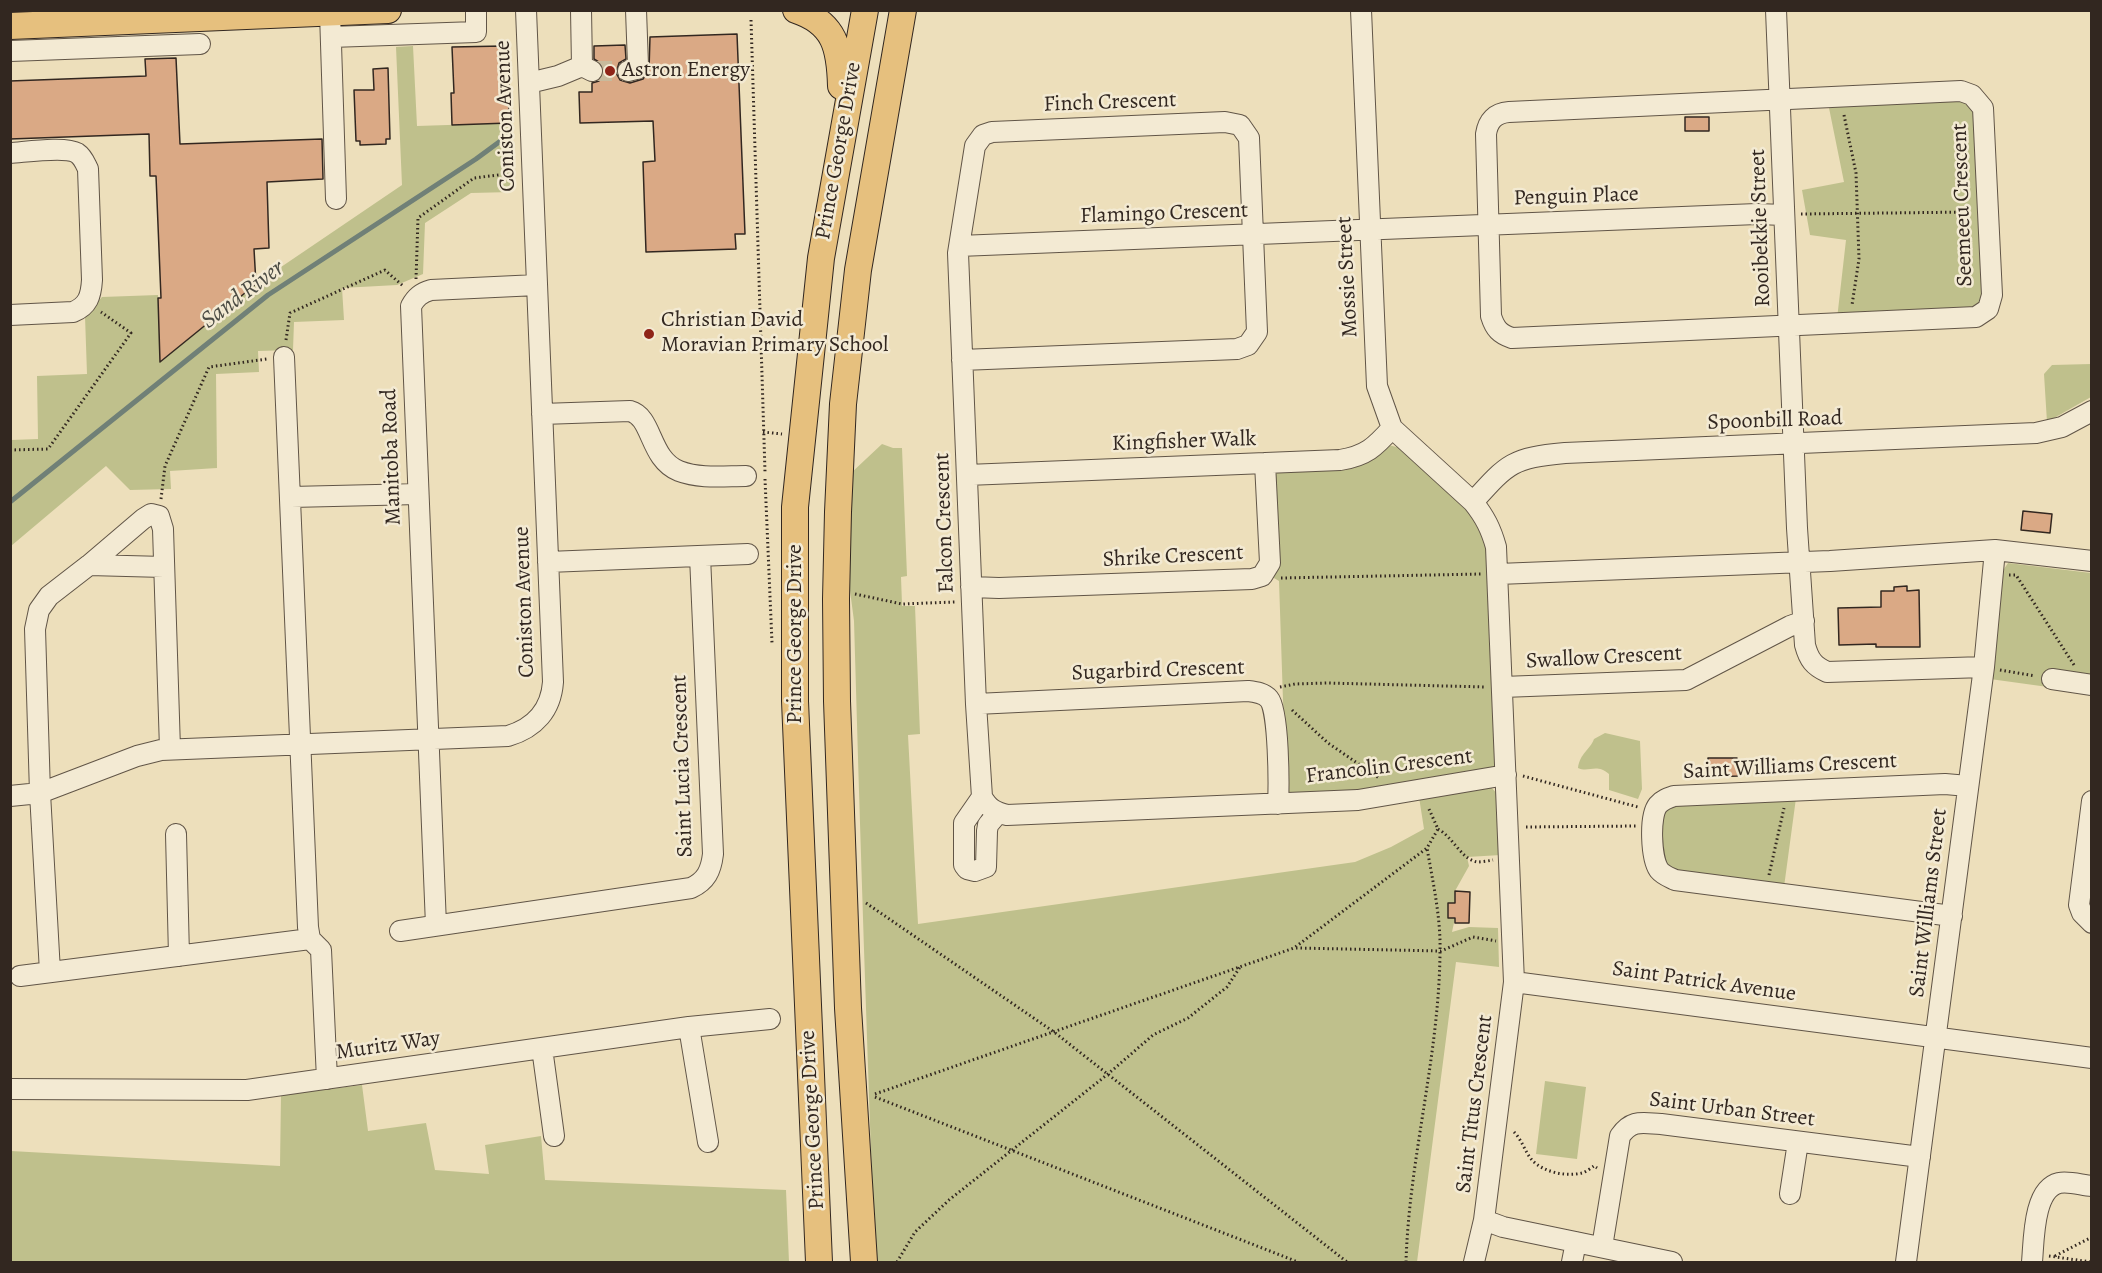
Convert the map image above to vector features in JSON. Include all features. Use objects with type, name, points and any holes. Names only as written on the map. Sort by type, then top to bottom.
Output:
[{"type":"main road","points":[[29,31],[199,18],[331,25],[358,11],[388,10]]},
{"type":"main road","points":[[796,10],[812,16],[828,29],[838,51],[841,96],[837,158]]},
{"type":"main road","name":"Prince George Drive","points":[[819,1263],[795,701],[795,507],[821,258],[865,10]]},
{"type":"main road","name":"Prince George Drive","points":[[864,1263],[848,1008],[837,701],[838,512],[843,404],[858,270],[903,10]]},
{"type":"street","points":[[336,199],[331,25],[477,32],[476,10]]},
{"type":"street","name":"Coniston Avenue","points":[[10,796],[40,794],[150,752],[300,743],[508,736],[530,727],[545,711],[553,682],[537,285],[543,237],[532,171],[540,149],[529,83],[526,10]]},
{"type":"street","points":[[529,83],[587,68],[581,10]]},
{"type":"street","points":[[628,71],[636,69],[638,65],[636,10]]},
{"type":"street","name":"Mossie Street","points":[[1361,10],[1377,386],[1383,409],[1392,429],[1473,502]]},
{"type":"street","name":"Rooibekkie Street","points":[[1776,10],[1794,444]]},
{"type":"street","points":[[29,31],[145,46],[200,50],[199,18]]},
{"type":"street","points":[[144,21],[145,46]]},
{"type":"street","name":"Seemeeu Crescent","points":[[1961,91],[1972,95],[1983,108],[1992,296],[1983,313],[1972,319],[1512,338],[1498,331],[1491,316],[1486,134],[1490,121],[1502,112],[1780,99],[1961,91]]},
{"type":"street","name":"Finch Crescent","points":[[959,246],[974,151],[983,135],[993,132],[1225,122],[1240,125],[1249,138],[1253,235]]},
{"type":"street","points":[[10,153],[66,150],[76,152],[85,160],[88,169],[92,280],[92,293],[85,305],[73,312],[10,315]]},
{"type":"street","name":"Penguin Place","points":[[1370,231],[1757,214],[1784,215]]},
{"type":"street","name":"Flamingo Crescent","points":[[959,246],[1370,231]]},
{"type":"street","points":[[962,360],[1242,348],[1252,341],[1257,332],[1253,235]]},
{"type":"street","name":"Falcon Crescent","points":[[959,246],[971,594],[982,797]]},
{"type":"street","points":[[416,298],[423,292],[431,290],[537,285]]},
{"type":"street","name":"Manitoba Road","points":[[416,298],[411,306],[411,315],[427,739]]},
{"type":"street","points":[[284,357],[310,939],[321,950],[327,1079]]},
{"type":"street","name":"Spoonbill Road","points":[[1473,502],[1504,469],[1513,463],[1535,456],[2036,433],[2062,427],[2091,411]]},
{"type":"street","points":[[542,414],[636,412],[644,420],[659,455],[678,470],[710,477],[746,477]]},
{"type":"street","name":"Kingfisher Walk","points":[[967,475],[1351,458],[1371,450],[1392,429]]},
{"type":"street","points":[[1794,444],[1805,645],[1808,656],[1815,666],[1827,672],[1984,667]]},
{"type":"street","name":"Shrike Crescent","points":[[971,594],[999,588],[1252,579],[1262,576],[1270,563],[1265,463]]},
{"type":"street","points":[[291,497],[418,494]]},
{"type":"street","name":"Francolin Crescent","points":[[998,813],[1007,815],[1358,800],[1506,776],[1496,547],[1491,529],[1473,502]]},
{"type":"street","points":[[50,972],[40,794],[36,619],[42,604],[49,596],[151,514],[159,516],[163,529],[170,749]]},
{"type":"street","points":[[1498,574],[1915,556],[1995,550],[2091,561]]},
{"type":"street","name":"Saint Williams Street","points":[[1906,1263],[1984,667],[1995,550]]},
{"type":"street","points":[[548,562],[748,554]]},
{"type":"street","name":"Saint Lucia Crescent","points":[[400,931],[691,888],[705,879],[712,865],[713,854],[700,556]]},
{"type":"street","points":[[89,565],[164,567]]},
{"type":"street","name":"Swallow Crescent","points":[[1503,687],[1686,680],[1804,621]]},
{"type":"street","points":[[2052,679],[2089,684]]},
{"type":"street","name":"Sugarbird Crescent","points":[[976,704],[1248,691],[1264,695],[1273,706]]},
{"type":"street","points":[[1273,706],[1279,778],[1278,804]]},
{"type":"street","points":[[427,739],[436,925]]},
{"type":"street","points":[[1506,776],[1514,981]]},
{"type":"street","name":"Saint Williams Crescent","points":[[1654,819],[1662,802],[1674,796],[1945,784],[1968,786]]},
{"type":"street","points":[[982,797],[988,807],[998,813],[991,821],[987,831],[986,867],[975,871],[967,869],[964,865],[964,823],[982,797]]},
{"type":"street","points":[[2091,802],[2079,905],[2082,913],[2091,923]]},
{"type":"street","points":[[1654,819],[1654,860],[1659,871],[1675,880],[1952,916]]},
{"type":"street","points":[[176,834],[179,956]]},
{"type":"street","points":[[20,976],[310,939]]},
{"type":"street","name":"Saint Patrick Avenue","points":[[1514,981],[2091,1058]]},
{"type":"street","name":"Saint Titus Crescent","points":[[1514,981],[1484,1220],[1503,1227],[1671,1262]]},
{"type":"street","name":"Muritz Way","points":[[10,1089],[247,1090],[689,1027],[770,1019]]},
{"type":"street","points":[[689,1027],[708,1142]]},
{"type":"street","points":[[542,1048],[554,1136]]},
{"type":"street","name":"Saint Urban Street","points":[[1602,1247],[1620,1136],[1626,1127],[1637,1122],[1920,1157]]},
{"type":"street","points":[[1790,1194],[1798,1142]]},
{"type":"street","points":[[2032,1258],[2039,1202],[2044,1192],[2059,1183],[2091,1186]]},
{"type":"street","points":[[1474,1263],[1484,1220]]},
{"type":"street","points":[[1572,1263],[1576,1242]]},
{"type":"path","points":[[1840,96],[1856,173],[1859,259],[1847,324]]},
{"type":"path","points":[[416,298],[418,218],[474,178],[532,171]]},
{"type":"path","points":[[1784,215],[1988,212]]},
{"type":"path","points":[[159,516],[165,466],[208,367],[284,357],[290,313],[385,270],[416,298]]},
{"type":"path","points":[[10,450],[48,449],[131,333],[85,305]]},
{"type":"path","points":[[763,432],[787,434]]},
{"type":"path","points":[[1267,570],[1280,578],[1498,574]]},
{"type":"path","points":[[1994,575],[2016,575],[2089,684]]},
{"type":"path","points":[[850,593],[902,604],[971,594]]},
{"type":"path","points":[[1984,667],[2052,679]]},
{"type":"path","points":[[1258,692],[1295,684],[1327,683],[1503,687]]},
{"type":"path","points":[[1273,706],[1286,705],[1328,743],[1409,792],[1438,829],[1447,834],[1467,857],[1478,862],[1510,859]]},
{"type":"path","points":[[1506,776],[1523,776],[1654,819]]},
{"type":"path","points":[[1765,891],[1789,791]]},
{"type":"path","points":[[1509,827],[1654,819]]},
{"type":"path","points":[[1298,1263],[871,1095],[1294,948],[1427,848],[1438,829]]},
{"type":"path","points":[[1406,1263],[1407,1227],[1434,1044],[1440,951],[1436,900],[1427,848]]},
{"type":"path","points":[[862,901],[1054,1032],[1347,1263]]},
{"type":"path","points":[[1294,948],[1440,951],[1473,937],[1501,942]]},
{"type":"path","points":[[897,1263],[915,1232],[949,1200],[1013,1151],[1154,1035],[1188,1018],[1227,987],[1240,967]]},
{"type":"path","points":[[1498,1110],[1509,1112],[1513,1131],[1522,1141],[1532,1159],[1545,1170],[1566,1174],[1581,1173],[1594,1166],[1613,1179]]},
{"type":"path","points":[[2053,1256],[2091,1237]]},
{"type":"path","points":[[2032,1258],[2053,1256],[2091,1263]]},
{"type":"green space","points":[[413,46],[417,126],[509,123],[512,192],[471,193],[425,223],[423,274],[397,285],[342,288],[344,320],[294,322],[293,350],[258,351],[259,372],[216,374],[217,468],[170,471],[171,489],[130,490],[106,466],[11,546],[11,440],[38,439],[37,376],[87,374],[85,316],[102,297],[158,295],[161,361],[256,284],[402,185],[396,47]]},
{"type":"green space","points":[[1960,99],[1975,106],[1985,293],[1981,308],[1837,319],[1846,240],[1810,235],[1802,190],[1844,182],[1828,103]]},
{"type":"green space","points":[[2091,364],[2091,397],[2047,422],[2044,374],[2052,365]]},
{"type":"green space","points":[[882,444],[902,448],[907,576],[901,577],[902,606],[915,606],[920,734],[908,735],[918,924],[1355,862],[1391,847],[1424,829],[1419,797],[1491,787],[1499,796],[1501,855],[1467,857],[1469,866],[1455,891],[1455,903],[1448,903],[1448,918],[1455,918],[1452,932],[1469,927],[1498,928],[1499,967],[1456,962],[1417,1262],[875,1262],[854,621],[849,583],[850,474]]},
{"type":"green space","points":[[1388,445],[1401,448],[1467,509],[1488,546],[1495,765],[1493,768],[1350,794],[1292,795],[1286,790],[1279,581],[1269,575],[1273,477],[1280,470]]},
{"type":"green space","points":[[2008,563],[2091,573],[2091,678],[2048,687],[1990,679],[2004,569]]},
{"type":"green space","points":[[1605,733],[1640,741],[1642,789],[1638,799],[1609,790],[1609,774],[1604,771],[1578,768],[1594,739]]},
{"type":"green space","points":[[1796,798],[1784,887],[1675,873],[1663,865],[1660,815],[1668,806]]},
{"type":"green space","points":[[1545,1081],[1586,1087],[1577,1159],[1536,1154]]},
{"type":"green space","points":[[362,1085],[368,1131],[426,1123],[435,1170],[489,1174],[485,1145],[541,1136],[545,1180],[786,1190],[789,1262],[11,1262],[11,1151],[280,1166],[281,1095]]},
{"type":"building","points":[[737,34],[745,234],[735,234],[736,249],[646,252],[643,162],[655,161],[653,121],[580,123],[579,92],[592,92],[592,83],[599,81],[604,71],[602,64],[594,59],[594,46],[625,45],[626,59],[619,63],[616,73],[620,80],[630,83],[643,79],[649,70],[650,37]]},
{"type":"building","points":[[503,46],[509,52],[509,123],[452,125],[451,93],[454,93],[452,47]]},
{"type":"building","points":[[176,58],[180,144],[322,139],[323,179],[267,182],[269,248],[254,249],[256,284],[160,362],[158,298],[161,298],[156,176],[150,176],[149,134],[10,139],[10,81],[146,76],[145,59]]},
{"type":"building","points":[[388,68],[390,139],[386,139],[386,144],[360,145],[360,141],[356,141],[354,90],[374,90],[373,69]]},
{"type":"building","points":[[1685,117],[1709,117],[1709,131],[1685,131]]},
{"type":"building","points":[[2023,511],[2052,514],[2050,533],[2021,530]]},
{"type":"building","points":[[1907,586],[1907,591],[1919,590],[1920,647],[1876,647],[1876,644],[1839,645],[1838,608],[1881,607],[1881,591],[1894,591],[1894,587]]},
{"type":"building","points":[[1708,758],[1737,758],[1738,776],[1709,777]]},
{"type":"building","points":[[1455,891],[1470,892],[1469,923],[1455,923],[1455,918],[1448,918],[1448,903],[1455,903]]},
{"type":"waterway","name":"Sand River","points":[[10,502],[268,295],[476,159],[510,134]]},
{"type":"tunnel","points":[[592,71],[628,71]]},
{"type":"place","name":"Astron Energy","points":[[610,71]]},
{"type":"place","name":"Christian David Moravian Primary School","points":[[649,334]]}]
